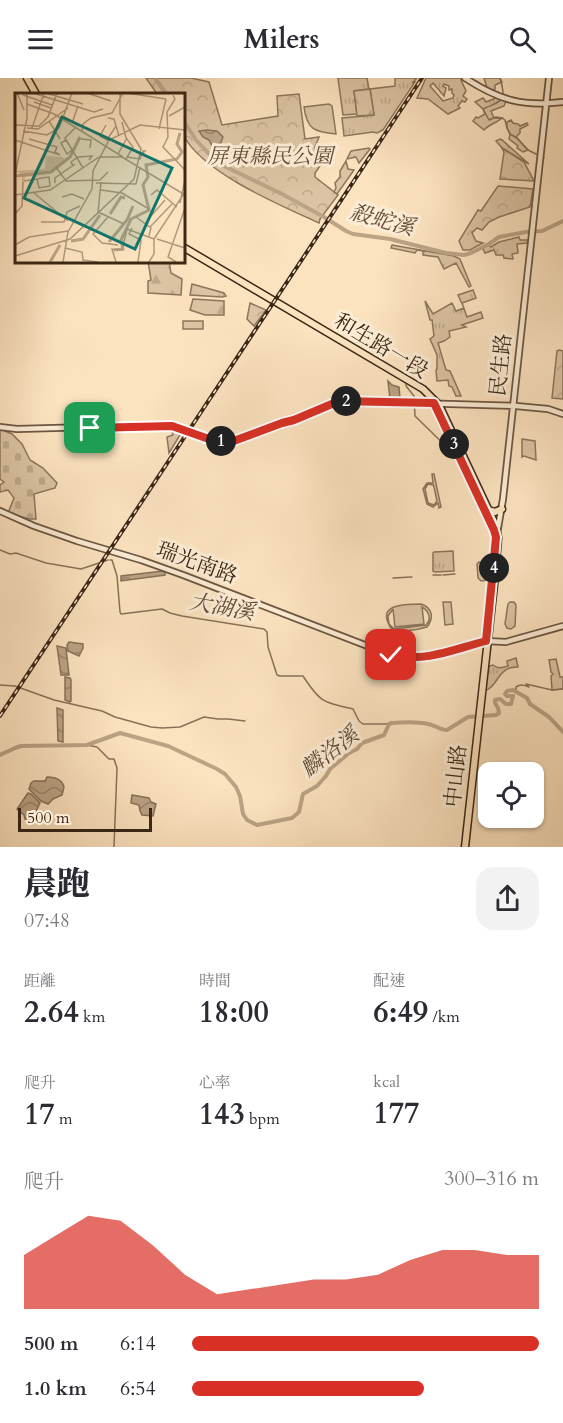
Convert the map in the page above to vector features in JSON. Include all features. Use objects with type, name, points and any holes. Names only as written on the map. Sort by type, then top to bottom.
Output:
[{"type":"main road","points":[[28,78],[37,93]]},
{"type":"main road","name":"和生路一段","points":[[184,250],[406,381],[436,403],[496,526],[497,535]]},
{"type":"main road","name":"和生路一段","points":[[436,403],[497,535]]},
{"type":"main road","points":[[488,510],[495,512],[501,509]]},
{"type":"main road","name":"中山路","points":[[463,847],[497,535]]},
{"type":"street","points":[[465,78],[503,98],[525,103],[563,102]]},
{"type":"street","name":"民生路","points":[[497,535],[503,499],[549,78]]},
{"type":"street","points":[[0,427],[17,429],[166,425],[206,438],[231,442],[339,401],[513,405],[548,409],[563,414]]},
{"type":"street","name":"瑞光南路","points":[[0,511],[34,526],[183,575],[391,655],[411,658],[439,655],[487,641],[506,642],[563,626]]},
{"type":"green space","name":"屏東縣民公園","points":[[146,78],[191,78],[209,82],[222,125],[278,116],[277,96],[299,94],[305,139],[319,137],[315,147],[316,159],[322,163],[315,177],[338,195],[319,223],[245,187],[208,163],[194,150],[184,136],[184,93],[156,93]]},
{"type":"green space","points":[[338,78],[367,78],[369,89],[354,91],[357,114],[343,115]]},
{"type":"green space","points":[[395,78],[417,78],[383,130],[377,133],[344,136],[342,118],[374,115],[370,89],[395,86]]},
{"type":"green space","points":[[426,78],[462,78],[466,91],[463,96],[467,99],[458,106],[460,108],[448,114],[428,99],[417,98]],"holes":[[[433,83],[444,96],[446,88],[443,86],[444,84],[449,86],[449,90],[452,89],[453,98],[443,101],[430,86]]]},
{"type":"green space","points":[[484,78],[500,78],[502,82],[495,85],[495,89],[492,90],[493,94],[487,88]]},
{"type":"green space","points":[[370,89],[374,115],[357,116],[354,91]]},
{"type":"green space","points":[[497,96],[507,99],[504,106],[491,111],[494,118],[502,118],[484,130],[473,121],[476,117],[485,114],[475,102],[483,98],[486,102]]},
{"type":"green space","points":[[329,104],[332,106],[336,134],[317,131],[307,121],[305,115],[304,107]]},
{"type":"green space","points":[[511,120],[520,126],[527,123],[528,125],[520,129],[516,137],[528,150],[523,152],[509,139],[507,122]]},
{"type":"green space","points":[[500,139],[529,164],[502,148],[496,141]]},
{"type":"green space","points":[[369,148],[359,163],[356,157],[347,159],[351,151]]},
{"type":"green space","points":[[502,148],[524,162],[534,181],[500,179],[504,152]]},
{"type":"green space","points":[[346,161],[348,169],[354,170],[337,194],[334,192],[335,183]]},
{"type":"green space","points":[[498,186],[533,189],[530,207],[499,217],[489,222],[482,230],[477,228],[472,233],[476,241],[483,243],[470,250],[463,250],[459,241],[478,210],[481,211]]},
{"type":"green space","points":[[519,237],[520,240],[528,240],[527,243],[517,244],[518,253],[512,254],[513,259],[496,255],[494,250],[485,253],[482,247],[487,244],[491,247],[499,242]]},
{"type":"green space","points":[[392,245],[454,256],[460,259],[471,286],[469,287],[456,263],[444,269],[438,257],[423,255],[423,251],[417,250],[415,253],[391,248]]},
{"type":"green space","points":[[148,262],[169,262],[171,273],[182,279],[181,295],[148,293],[148,281],[151,280]]},
{"type":"green space","points":[[192,284],[224,293],[226,296],[190,295]]},
{"type":"green space","points":[[473,290],[476,298],[462,303],[463,306],[458,295]]},
{"type":"green space","points":[[193,299],[224,301],[224,315],[205,315],[190,310]]},
{"type":"green space","points":[[425,301],[433,314],[452,303],[456,311],[464,308],[467,317],[481,312],[483,318],[462,325],[466,327],[449,331],[450,337],[438,343],[446,370],[450,371],[461,396],[456,396],[448,380],[437,381],[437,355],[430,339],[434,336],[432,320],[430,320]]},
{"type":"green space","points":[[250,303],[266,310],[254,326],[247,319]]},
{"type":"green space","points":[[183,321],[203,321],[203,329],[183,329]]},
{"type":"green space","points":[[557,351],[563,351],[563,399],[552,398]]},
{"type":"green space","points":[[0,429],[12,434],[22,444],[30,460],[43,468],[57,483],[55,488],[34,494],[36,519],[8,513],[14,498],[8,490],[0,492],[0,485],[4,482],[0,479]]},
{"type":"green space","points":[[172,431],[179,432],[180,435],[169,453],[167,437],[173,435]]},
{"type":"green space","points":[[522,439],[535,441],[536,460],[522,457]]},
{"type":"green space","points":[[432,474],[434,474],[441,507],[439,508],[438,503],[433,507],[427,504],[423,489],[427,483],[433,483]],"holes":[[[428,484],[433,485],[437,501],[434,505],[428,503],[425,489]]]},
{"type":"green space","points":[[453,551],[454,571],[433,571],[434,552]]},
{"type":"green space","points":[[479,562],[489,567],[488,580],[481,581],[478,578],[477,564]]},
{"type":"green space","points":[[443,602],[451,602],[453,624],[445,625]]},
{"type":"green space","points":[[510,602],[516,605],[515,626],[511,629],[505,624]]},
{"type":"green space","points":[[421,604],[428,608],[431,620],[427,627],[404,631],[395,630],[391,628],[389,624],[387,620],[387,614],[389,610],[400,605]],"holes":[[[422,607],[429,615],[429,620],[426,625],[394,629],[389,624],[388,616],[393,609],[395,627],[424,624]]]},
{"type":"green space","points":[[516,658],[518,667],[506,670],[489,689],[484,691],[489,666],[506,667],[508,666],[507,661]]},
{"type":"green space","points":[[556,659],[560,677],[563,677],[563,689],[552,690],[551,676],[553,674],[549,660]]},
{"type":"water","points":[[199,131],[217,131],[223,137],[220,145],[224,154],[214,150],[209,140]]},
{"type":"water","points":[[388,381],[399,387],[400,398],[390,399]]},
{"type":"water","points":[[163,571],[165,575],[121,581],[121,576]]},
{"type":"water","points":[[69,642],[83,644],[79,656],[68,651]]},
{"type":"water","points":[[57,646],[66,648],[69,675],[61,675]]},
{"type":"water","points":[[65,677],[71,680],[70,702],[65,700]]},
{"type":"water","points":[[57,708],[63,710],[63,742],[58,741]]},
{"type":"water","points":[[47,777],[58,779],[64,787],[62,795],[48,804],[41,801],[29,789],[34,781],[45,781]]},
{"type":"water","points":[[28,793],[40,803],[29,819],[25,819],[17,809]]},
{"type":"water","points":[[132,795],[149,798],[156,804],[153,816],[142,815],[139,805],[131,803]]},
{"type":"waterway","name":"殺蛇溪","points":[[155,78],[165,93]]},
{"type":"waterway","points":[[500,78],[502,99],[483,109],[489,120],[496,117],[505,120],[510,134],[528,150],[544,158]]},
{"type":"waterway","name":"殺蛇溪","points":[[184,122],[196,140],[222,165],[282,194],[353,234],[390,239],[446,253],[464,255],[499,237],[542,231],[563,221]]},
{"type":"waterway","points":[[406,380],[406,386],[414,396],[415,416],[459,459]]},
{"type":"waterway","name":"大湖溪","points":[[0,550],[46,563],[81,569],[108,560]]},
{"type":"waterway","name":"大湖溪","points":[[110,560],[112,560],[117,576],[121,614],[162,609],[182,616],[264,629],[267,632],[268,647],[277,675],[303,676],[318,696],[334,705],[353,709],[363,724],[389,724]]},
{"type":"waterway","points":[[443,575],[455,574]]},
{"type":"waterway","points":[[433,575],[441,575]]},
{"type":"waterway","points":[[393,578],[412,577]]},
{"type":"waterway","points":[[516,692],[518,686],[529,687],[526,684],[552,690],[563,689]]},
{"type":"waterway","points":[[0,685],[15,686],[54,700],[102,711],[151,727],[180,727],[204,717],[245,721]]},
{"type":"waterway","name":"麟洛溪","points":[[0,755],[21,746],[87,745],[120,733],[168,746],[225,774],[236,787],[243,814],[247,820],[257,825],[292,818],[299,812],[303,794],[317,786],[330,769],[362,743],[384,735],[389,724],[392,723],[419,722],[447,730],[468,717],[496,715],[499,713],[495,700],[500,699],[506,704],[511,704],[513,696],[505,694],[513,690],[527,698],[530,704],[549,717],[563,732]]},
{"type":"waterway","points":[[87,745],[97,747],[109,759],[114,759],[117,768],[114,847]]},
{"type":"railway","points":[[0,716],[422,78]]},
{"type":"route","points":[[90,428],[166,425],[206,438],[231,442],[339,401],[434,403],[496,537],[486,641],[426,657],[411,658],[391,655]]}]
